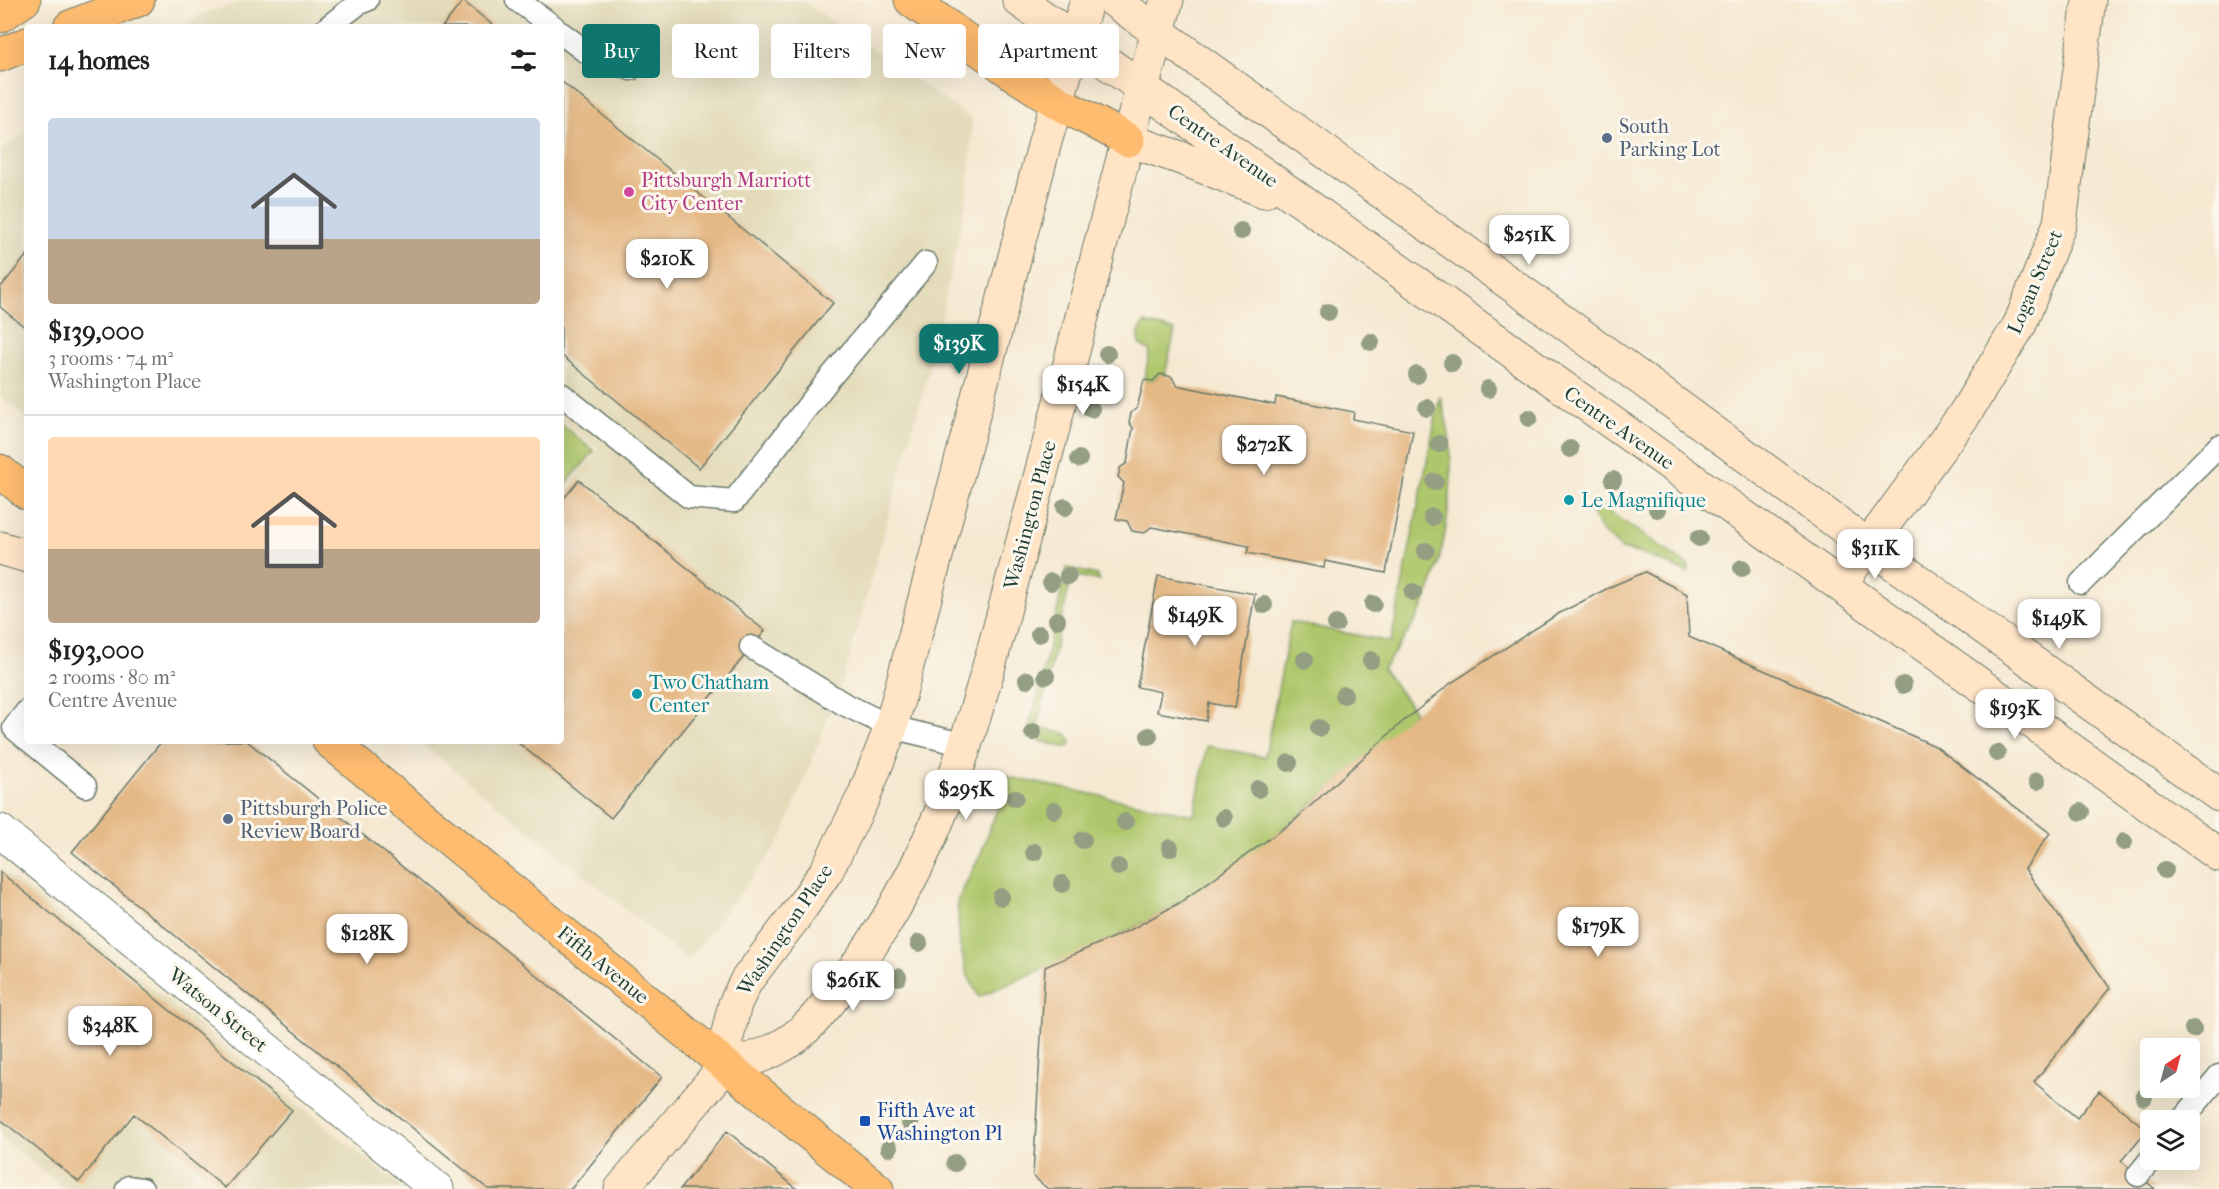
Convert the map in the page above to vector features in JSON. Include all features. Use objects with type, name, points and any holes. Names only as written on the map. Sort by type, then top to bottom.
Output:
[{"type":"main road","points":[[0,16],[24,0]]},
{"type":"main road","points":[[78,24],[138,0]]},
{"type":"main road","points":[[911,0],[1015,75],[1057,102],[1128,140],[1181,158],[1318,213]]},
{"type":"main road","name":"Centre Avenue","points":[[1019,0],[1052,24]]},
{"type":"main road","name":"Washington Place","points":[[1081,24],[1087,0]]},
{"type":"main road","points":[[1113,0],[1554,315],[1869,546],[2219,795]]},
{"type":"main road","name":"Washington Place","points":[[1064,78],[891,727],[864,796],[827,870],[746,981],[735,1004],[726,1041],[725,1066],[756,1059],[802,1032],[846,980],[896,909],[937,825],[966,745],[1037,489],[1141,89],[1167,0]]},
{"type":"main road","name":"Logan Street","points":[[1840,584],[1964,415],[2020,324],[2060,223],[2089,0]]},
{"type":"main road","points":[[0,55],[24,45]]},
{"type":"main road","name":"Centre Avenue","points":[[1119,73],[2219,855]]},
{"type":"main road","points":[[0,471],[24,491]]},
{"type":"main road","points":[[0,548],[24,554]]},
{"type":"main road","name":"Fifth Avenue","points":[[333,744],[877,1189]]},
{"type":"main road","points":[[621,1189],[725,1066]]},
{"type":"street","name":"Watson Street","points":[[0,831],[437,1189]]},
{"type":"lane","points":[[332,24],[367,0]]},
{"type":"lane","points":[[517,0],[550,24]]},
{"type":"lane","points":[[564,35],[582,49]]},
{"type":"lane","points":[[564,396],[689,497],[734,501],[829,379],[926,263]]},
{"type":"lane","points":[[2081,583],[2219,446]]},
{"type":"lane","points":[[751,647],[844,704],[891,727],[966,745]]},
{"type":"lane","points":[[24,715],[14,728],[24,737]]},
{"type":"lane","points":[[33,744],[85,786]]},
{"type":"lane","points":[[2190,1110],[2219,1076]]},
{"type":"lane","points":[[127,1189],[129,1187],[142,1189]]},
{"type":"shaded area","points":[[249,0],[801,0],[835,24],[771,24],[771,78],[871,78],[871,49],[883,57],[883,78],[913,78],[972,119],[969,185],[936,344],[846,670],[781,840],[688,960],[423,744],[564,744],[564,491],[598,450],[564,422],[564,24],[187,24],[202,14]]},
{"type":"shaded area","points":[[24,134],[24,416],[0,396],[0,150]]},
{"type":"shaded area","points":[[0,868],[404,1189],[65,1189],[0,1136]]},
{"type":"green space","points":[[1144,323],[1175,330],[1165,375],[1160,374],[1153,381],[1144,380],[1150,351],[1139,344],[1139,333]]},
{"type":"green space","points":[[1440,396],[1447,421],[1451,482],[1440,557],[1433,581],[1414,623],[1383,669],[1415,712],[1301,814],[1209,884],[1129,930],[979,997],[967,974],[960,946],[957,902],[981,853],[1009,777],[1194,815],[1207,746],[1265,757],[1291,622],[1391,642]]},
{"type":"green space","points":[[564,426],[594,451],[564,486]]},
{"type":"green space","points":[[1598,504],[1689,566],[1688,573],[1646,555],[1622,549],[1600,529],[1589,507]]},
{"type":"green space","points":[[1067,568],[1097,575],[1100,581],[1072,575],[1037,727],[1067,734],[1071,742],[1070,746],[1063,747],[1026,737]]},
{"type":"building","points":[[463,1],[491,24],[444,24]]},
{"type":"building","name":"Pittsburgh Marriott City Center","points":[[564,83],[833,303],[699,468],[564,357]]},
{"type":"building","points":[[24,259],[24,327],[0,307],[0,288]]},
{"type":"building","points":[[1160,374],[1172,377],[1176,385],[1275,405],[1276,397],[1354,412],[1353,419],[1413,431],[1386,573],[1325,561],[1324,568],[1247,553],[1249,546],[1151,527],[1144,533],[1132,531],[1127,521],[1116,519],[1124,483],[1118,477],[1120,468],[1127,463],[1133,428],[1129,422],[1131,413],[1137,408],[1144,380],[1153,381]]},
{"type":"building","name":"Two Chatham Center","points":[[579,480],[765,631],[611,818],[520,744],[564,744],[564,498]]},
{"type":"building","points":[[1645,572],[1687,594],[1689,637],[1935,746],[2050,833],[2025,869],[2110,988],[2034,1082],[2077,1118],[2099,1091],[2140,1124],[2140,1138],[2121,1161],[2155,1189],[1048,1189],[1033,1176],[1045,967],[1132,929],[1179,903],[1294,821],[1400,724],[1451,683],[1558,614]]},
{"type":"building","points":[[1158,576],[1255,594],[1235,708],[1209,703],[1206,721],[1157,712],[1161,692],[1137,687]]},
{"type":"building","points":[[160,744],[251,744],[662,1077],[571,1189],[488,1189],[72,852]]},
{"type":"building","points":[[0,872],[292,1110],[225,1188],[134,1114],[79,1182],[0,1119]]},
{"type":"building","points":[[727,1131],[797,1189],[680,1189]]},
{"type":"place","name":"South Parking Lot","points":[[1607,138]]},
{"type":"place","name":"Pittsburgh Marriott City Center","points":[[629,192]]},
{"type":"place","name":"Le Magnifique","points":[[1569,500]]},
{"type":"place","name":"Two Chatham Center","points":[[637,694]]},
{"type":"place","name":"Pittsburgh Police Review Board","points":[[228,819]]},
{"type":"place","name":"Fifth Ave at Washington Pl","points":[[865,1121]]}]
